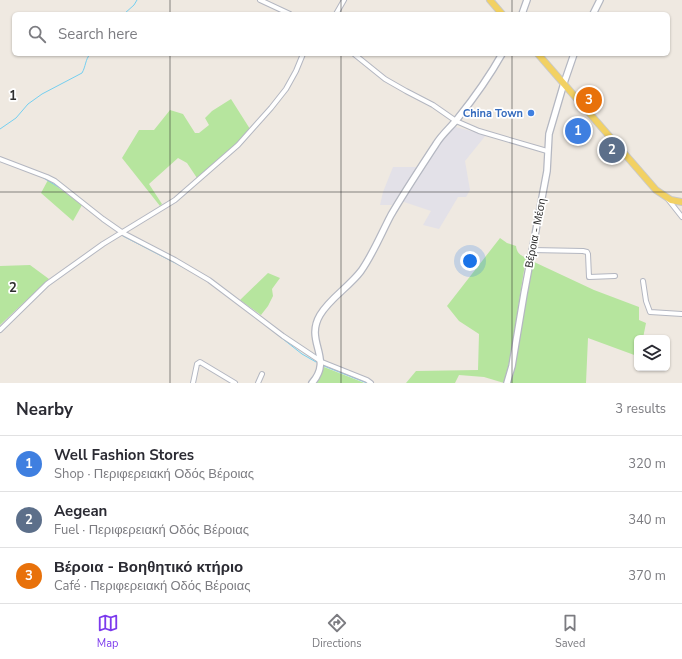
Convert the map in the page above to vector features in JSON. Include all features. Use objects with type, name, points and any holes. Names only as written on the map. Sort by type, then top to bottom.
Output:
[{"type":"main road","points":[[490,0],[500,12]]},
{"type":"main road","points":[[540,56],[651,185],[666,198],[682,202]]},
{"type":"street","points":[[260,0],[286,12]]},
{"type":"street","points":[[337,12],[344,0]]},
{"type":"street","points":[[523,12],[527,0]]},
{"type":"street","points":[[594,12],[600,0]]},
{"type":"street","points":[[0,330],[47,284],[103,244],[175,200],[238,146],[272,108],[286,88],[302,56]]},
{"type":"street","points":[[356,56],[385,79],[406,92],[433,105],[456,121],[478,131],[547,152]]},
{"type":"street","points":[[312,383],[321,371],[322,362],[316,346],[315,335],[316,322],[320,314],[361,271],[391,215],[440,137],[456,121],[490,77],[501,56]]},
{"type":"street","name":"Βέροια - Μέση","points":[[507,383],[512,366],[547,171],[549,134],[573,56]]},
{"type":"street","points":[[0,159],[55,181],[123,233],[175,260],[209,280],[283,336],[322,362],[371,383]]},
{"type":"street","points":[[666,198],[682,217]]},
{"type":"street","points":[[532,250],[586,252],[588,254],[588,277],[615,276]]},
{"type":"street","points":[[643,281],[646,301],[650,312],[682,314]]},
{"type":"street","points":[[193,383],[197,364],[200,362],[235,383]]},
{"type":"street","points":[[258,383],[262,374]]},
{"type":"shaded area","points":[[452,126],[486,135],[465,161],[470,190],[466,197],[458,197],[439,229],[423,225],[431,211],[401,201]]},
{"type":"shaded area","points":[[393,167],[417,167],[392,205],[380,205],[383,192]]},
{"type":"green space","points":[[231,99],[250,129],[227,153],[197,178],[187,163],[178,158],[149,184],[162,204],[160,206],[122,158],[139,130],[154,130],[170,110],[183,114],[195,133],[199,133],[209,125],[205,118],[212,111]]},
{"type":"green space","points":[[48,180],[82,205],[73,221],[41,193]]},
{"type":"green space","points":[[500,238],[507,243],[516,246],[519,254],[526,258],[510,359],[504,383],[484,377],[459,375],[455,383],[406,383],[416,371],[478,370],[479,334],[459,321],[447,306]]},
{"type":"green space","points":[[532,261],[594,290],[639,307],[639,320],[646,323],[644,335],[634,335],[634,355],[588,338],[586,383],[510,383]]},
{"type":"green space","points":[[30,265],[49,279],[0,325],[0,266]]},
{"type":"green space","points":[[268,273],[280,278],[272,289],[273,296],[268,306],[261,315],[240,300]]},
{"type":"green space","points":[[324,367],[362,382],[364,383],[315,383]]},
{"type":"waterway","points":[[126,12],[137,0]]},
{"type":"waterway","points":[[0,129],[16,118],[28,104],[42,94],[82,73],[89,56]]},
{"type":"waterway","points":[[42,177],[60,188]]},
{"type":"waterway","points":[[91,212],[118,232]]},
{"type":"waterway","points":[[123,236],[183,267]]},
{"type":"waterway","points":[[264,324],[302,354],[316,362]]},
{"type":"waterway","points":[[324,366],[367,383]]},
{"type":"place","name":"Βέροια - Βοηθητικό κτήριο","points":[[589,100]]},
{"type":"place","name":"China Town","points":[[531,113]]},
{"type":"place","name":"Well Fashion Stores","points":[[578,131]]},
{"type":"place","name":"Aegean","points":[[612,150]]}]
